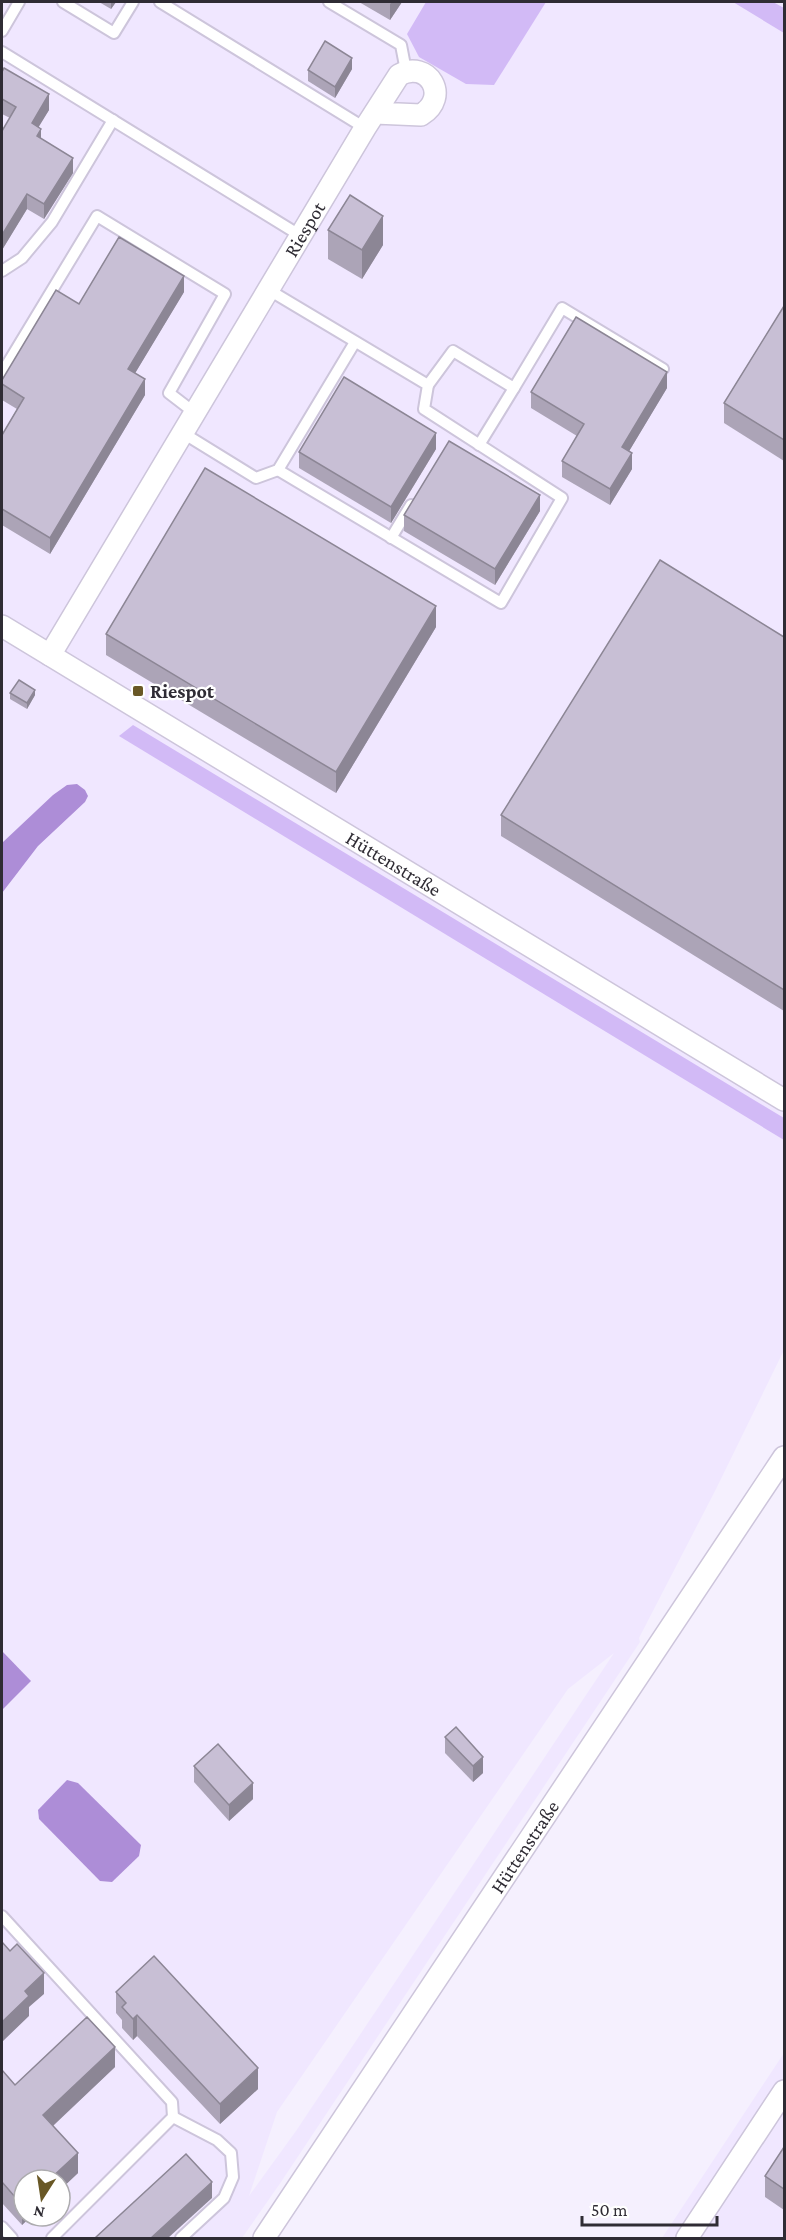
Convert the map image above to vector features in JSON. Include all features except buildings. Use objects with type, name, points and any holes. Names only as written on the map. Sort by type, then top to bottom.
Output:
[{"type":"street","points":[[370,120],[421,115],[432,106],[435,91],[430,79],[417,72],[406,71]]},
{"type":"street","name":"Riespot","points":[[50,655],[370,120],[399,75],[406,71]]},
{"type":"street","name":"Hüttenstraße","points":[[2,626],[784,1100]]},
{"type":"street","name":"Hüttenstraße","points":[[264,2238],[784,1457]]},
{"type":"street","points":[[687,2238],[784,2091]]},
{"type":"lane","points":[[2,31],[19,2]]},
{"type":"lane","points":[[63,2],[114,33],[133,2]]},
{"type":"lane","points":[[160,2],[370,120]]},
{"type":"lane","points":[[329,2],[401,45],[406,71]]},
{"type":"lane","points":[[2,52],[301,236]]},
{"type":"lane","points":[[2,271],[22,258],[52,222],[113,120]]},
{"type":"lane","points":[[2,373],[97,216],[225,294],[169,393],[195,413]]},
{"type":"lane","points":[[269,290],[428,385]]},
{"type":"lane","points":[[479,445],[562,308],[663,369]]},
{"type":"lane","points":[[183,433],[256,478],[278,470],[356,342]]},
{"type":"lane","points":[[278,470],[501,603],[562,498],[479,445],[454,435],[424,409],[428,385],[453,351],[514,388]]},
{"type":"lane","points":[[391,538],[415,499]]},
{"type":"lane","points":[[2,1916],[172,2102],[173,2117],[52,2238]]},
{"type":"lane","points":[[173,2117],[217,2140],[231,2153],[233,2177],[224,2198],[181,2238]]},
{"type":"lane","points":[[2,2227],[12,2238]]},
{"type":"shaded area","points":[[2,2],[784,2],[784,1350],[639,1638],[640,1642],[242,2238],[2,2238],[2,1710],[31,1681],[2,1651]],"holes":[[[614,1653],[296,2131],[249,2196],[277,2112],[568,1689]]]},
{"type":"shaded area","points":[[426,2],[546,2],[494,85],[466,84],[419,57],[407,34]]},
{"type":"shaded area","points":[[733,2],[773,2],[784,8],[784,33]]},
{"type":"shaded area","points":[[133,725],[784,1118],[784,1140],[119,736]]},
{"type":"shaded area","points":[[77,784],[85,790],[88,796],[85,802],[38,846],[2,893],[2,843],[53,795],[67,785]]},
{"type":"shaded area","points":[[2,1651],[31,1681],[2,1710]]},
{"type":"shaded area","points":[[67,1780],[78,1783],[141,1845],[139,1856],[112,1882],[100,1881],[39,1819],[38,1810]]},
{"type":"shaded area","points":[[784,2053],[784,2238],[662,2238]]},
{"type":"place","name":"Riespot","points":[[138,691]]}]
